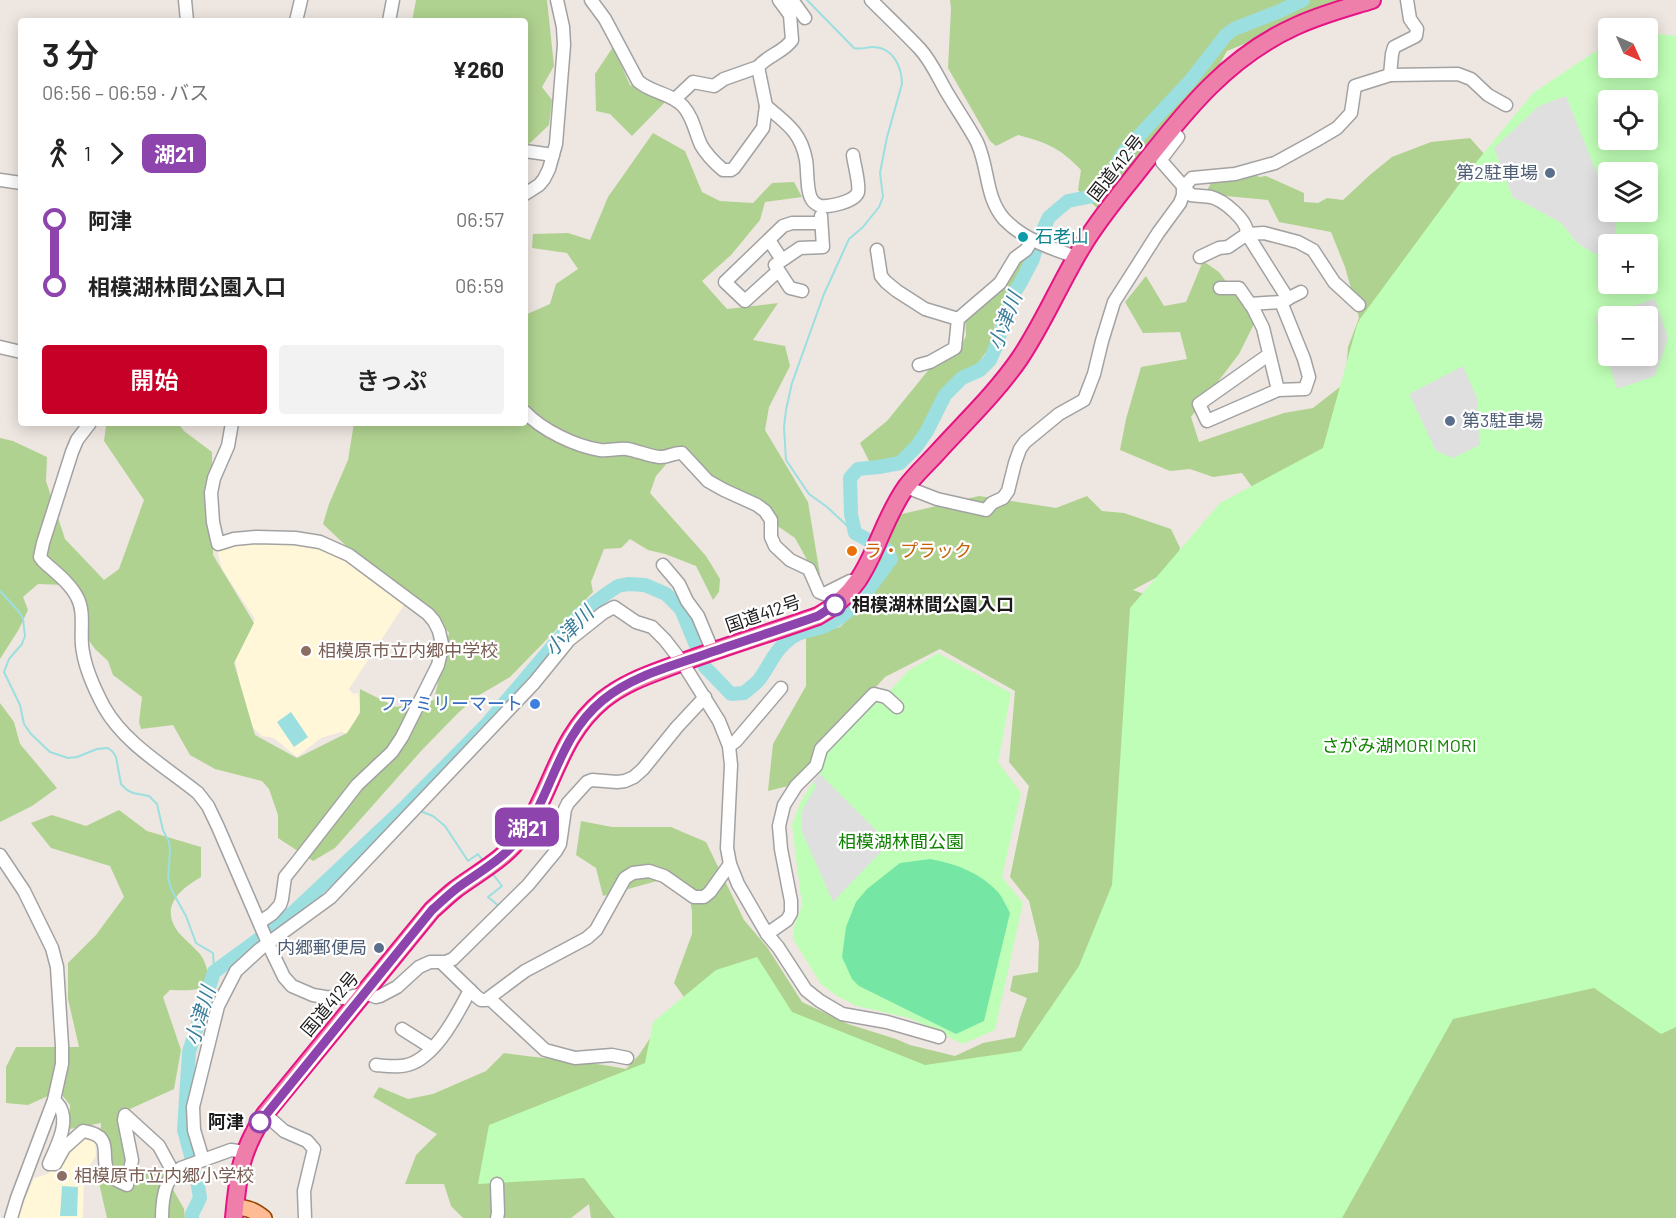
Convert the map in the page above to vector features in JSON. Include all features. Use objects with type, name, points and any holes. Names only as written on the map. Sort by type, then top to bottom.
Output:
[{"type":"highway","name":"国道412号","points":[[235,1212],[244,1152],[265,1114],[432,910],[515,844],[529,824],[569,739],[584,718],[605,698],[636,680],[818,616],[844,598],[859,581],[891,512],[906,487],[1004,380],[1046,316],[1076,257],[1104,214],[1196,99],[1221,75],[1255,50],[1293,27],[1372,0]]},
{"type":"main road","points":[[235,1212],[246,1208],[255,1210],[264,1218]]},
{"type":"street","points":[[185,0],[187,18]]},
{"type":"street","points":[[297,18],[301,0]]},
{"type":"street","points":[[390,18],[393,0]]},
{"type":"street","points":[[528,192],[544,179],[553,155],[558,127],[564,45],[557,0]]},
{"type":"street","points":[[591,0],[638,81],[675,99],[682,105],[689,114],[705,151],[723,170],[734,168],[762,130],[766,106],[758,66]]},
{"type":"street","points":[[675,99],[693,82],[714,86],[724,79],[758,66],[788,45],[792,40],[790,15],[779,0]]},
{"type":"street","points":[[792,0],[805,18]]},
{"type":"street","points":[[871,0],[930,62],[976,141],[987,170],[991,198],[1005,220],[1033,241],[1076,257]]},
{"type":"street","points":[[1390,75],[1394,47],[1416,36],[1417,29],[1410,19],[1407,0]]},
{"type":"street","points":[[906,487],[937,499],[986,510],[992,503],[1003,498],[1008,491],[1020,449],[1025,442],[1059,414],[1084,400],[1094,374],[1114,302],[1180,203],[1183,188],[1191,178],[1219,177],[1275,163],[1337,128],[1351,113],[1355,86],[1390,75],[1458,74],[1471,79],[1488,94],[1506,105]]},
{"type":"street","points":[[766,106],[791,126],[798,137],[806,158],[809,196],[814,203],[820,206],[849,201],[856,196],[858,190],[853,155]]},
{"type":"street","points":[[1171,129],[1178,137],[1162,158],[1162,162],[1191,195],[1213,198],[1232,210],[1248,227],[1247,234],[1284,301],[1309,377],[1305,389],[1278,390],[1207,421],[1199,404],[1264,358],[1269,357]]},
{"type":"street","points":[[528,151],[553,155]]},
{"type":"street","points":[[0,180],[18,183]]},
{"type":"street","points":[[820,206],[823,247],[800,248],[745,301],[725,282],[783,226],[792,223],[821,223]]},
{"type":"street","points":[[1200,257],[1219,248],[1228,247],[1247,234],[1264,233],[1298,242],[1313,250],[1334,282],[1359,305]]},
{"type":"street","points":[[769,240],[790,288],[802,291]]},
{"type":"street","points":[[920,365],[955,348],[958,319],[1000,283],[1015,258],[1033,241]]},
{"type":"street","points":[[877,250],[881,276],[886,282],[925,309],[958,319]]},
{"type":"street","points":[[1220,288],[1239,288],[1250,304],[1263,328],[1278,390]]},
{"type":"street","points":[[1250,304],[1284,301],[1301,291]]},
{"type":"street","points":[[0,347],[18,351]]},
{"type":"street","points":[[528,414],[542,426],[567,440],[591,448],[602,450],[624,448],[659,457],[682,453],[708,481],[757,505],[767,513],[771,520],[771,537],[775,546],[790,560],[809,569],[819,592],[824,594],[850,581],[859,581]]},
{"type":"street","points":[[88,426],[72,452],[40,557],[69,586],[80,602],[82,651],[91,680],[105,708],[118,727],[135,744],[204,799],[268,944],[284,977],[292,986],[313,995],[325,997],[346,998],[365,993],[376,997],[387,994],[419,967],[430,962],[442,963],[453,959],[528,885],[556,851],[560,844],[565,809],[587,783],[592,780],[625,782],[634,777],[705,697]]},
{"type":"street","points":[[231,426],[228,446],[214,478],[211,493],[218,544],[244,538],[295,538],[320,542],[337,549],[355,559],[428,614],[437,626],[442,644],[438,665],[398,745],[357,785],[303,854],[285,878],[280,905],[260,922]]},
{"type":"street","points":[[663,565],[679,585],[698,616],[705,697],[719,721],[729,746],[731,765],[727,848],[730,864],[738,884],[767,934],[806,990],[820,1001],[842,1014],[887,1022],[939,1037]]},
{"type":"street","points":[[197,1162],[193,1107],[218,1006],[237,971],[268,944],[330,898],[534,683],[569,640],[603,613],[614,607],[636,622],[652,627],[665,640],[700,656]]},
{"type":"street","points":[[729,746],[736,741],[781,688]]},
{"type":"street","points":[[767,934],[787,921],[791,913],[779,826],[784,805],[796,786],[816,766],[821,749],[874,694],[886,697],[897,707]]},
{"type":"street","points":[[0,855],[24,891],[56,959],[62,1055],[54,1100],[16,1198],[11,1218]]},
{"type":"street","points":[[442,963],[481,1000],[490,999],[525,971],[587,938],[596,930],[625,878],[633,873],[649,871],[664,876],[694,897],[704,897],[730,864]]},
{"type":"street","points":[[376,1065],[400,1066],[413,1063],[425,1055],[454,1021],[470,990]]},
{"type":"street","points":[[490,999],[545,1050],[575,1058],[612,1055],[627,1058]]},
{"type":"street","points":[[402,1029],[432,1048]]},
{"type":"street","points":[[54,1100],[60,1108],[63,1124],[49,1164],[55,1164],[64,1149],[83,1131],[89,1132],[102,1141],[108,1173],[114,1179],[127,1185],[132,1160],[125,1115],[159,1146],[173,1172]]},
{"type":"street","points":[[265,1114],[284,1131],[307,1141],[312,1146],[314,1152],[304,1191],[305,1218]]},
{"type":"street","points":[[162,1218],[164,1193],[173,1172],[231,1150],[244,1152]]},
{"type":"street","points":[[497,1184],[497,1218]]},
{"type":"shaded area","name":"第2駐車場","points":[[1566,96],[1598,176],[1598,222],[1616,222],[1615,234],[1598,234],[1598,252],[1595,254],[1577,243],[1561,223],[1513,198],[1494,148],[1539,106]]},
{"type":"shaded area","points":[[1655,299],[1657,306],[1633,306]]},
{"type":"shaded area","points":[[1658,308],[1668,338],[1655,376],[1617,389],[1610,366],[1658,366]]},
{"type":"shaded area","name":"第3駐車場","points":[[1463,366],[1477,398],[1480,445],[1453,458],[1436,451],[1409,394]]},
{"type":"shaded area","name":"相模原市立内郷中学校","points":[[299,540],[334,552],[406,602],[349,689],[353,694],[358,693],[360,710],[350,734],[341,732],[321,738],[297,757],[274,738],[262,736],[247,722],[235,659],[240,642],[255,619],[222,569],[216,546],[234,542]]},
{"type":"shaded area","points":[[820,774],[889,843],[833,902],[802,832],[802,810],[816,786],[813,782]]},
{"type":"shaded area","name":"相模原市立内郷小学校","points":[[86,1135],[95,1139],[96,1156],[84,1174],[83,1218],[17,1218],[34,1178],[48,1174],[66,1142]]},
{"type":"green space","points":[[416,0],[547,0],[554,66],[542,87],[552,100],[549,125],[528,144],[528,18],[413,18]]},
{"type":"green space","points":[[950,0],[1354,0],[1227,51],[1213,76],[1160,131],[1097,208],[1078,190],[1081,170],[1060,151],[1018,135],[996,146],[990,141],[948,68]]},
{"type":"green space","name":"さがみ湖MORI MORI","points":[[1658,34],[1676,36],[1676,1027],[1661,1034],[1594,988],[1453,1019],[1342,1218],[615,1218],[584,1178],[478,1184],[489,1125],[645,1063],[653,1022],[716,970],[757,957],[792,1012],[925,1065],[1021,1051],[1079,966],[1112,885],[1130,608],[1220,503],[1323,448],[1360,319],[1469,171],[1533,93],[1598,50],[1598,78],[1658,78]]},
{"type":"green space","points":[[613,47],[630,85],[667,100],[632,136],[610,114],[596,111],[595,74]]},
{"type":"green space","points":[[653,133],[685,151],[702,192],[720,201],[753,203],[772,183],[794,182],[802,197],[765,202],[760,220],[731,255],[702,281],[727,309],[778,303],[753,340],[785,346],[790,366],[769,407],[765,430],[808,502],[822,587],[795,538],[674,455],[656,476],[650,493],[706,556],[720,579],[719,592],[713,600],[696,566],[648,550],[630,539],[621,548],[604,549],[591,582],[593,592],[510,677],[476,697],[457,714],[335,848],[313,861],[278,838],[278,815],[269,789],[262,781],[215,769],[190,755],[173,725],[141,729],[139,722],[142,697],[113,675],[108,661],[87,638],[66,585],[38,584],[23,597],[28,610],[0,659],[0,438],[13,441],[47,457],[46,481],[65,539],[104,580],[119,569],[144,500],[104,441],[106,426],[180,426],[212,452],[213,555],[254,623],[234,663],[255,735],[297,758],[347,733],[360,713],[360,689],[396,707],[434,700],[449,633],[427,604],[362,561],[323,524],[348,460],[354,426],[528,426],[528,314],[550,304],[556,284],[578,269],[567,253],[532,248],[533,234],[568,233],[590,240],[608,197]]},
{"type":"green space","points":[[1470,138],[1494,165],[1430,452],[1252,487],[1242,473],[1213,477],[1190,469],[1170,471],[1120,450],[1141,367],[1187,359],[1180,332],[1143,333],[1125,302],[1146,276],[1164,306],[1186,302],[1203,261],[1219,272],[1254,324],[1239,354],[1191,417],[1199,442],[1284,413],[1313,408],[1345,383],[1348,347],[1359,318],[1345,267],[1331,232],[1279,222],[1268,200],[1205,194],[1213,179],[1225,182],[1251,172],[1259,177],[1266,176],[1304,193],[1304,202],[1318,203],[1327,198],[1343,200],[1392,157],[1431,142]]},
{"type":"green space","points":[[1028,254],[1013,290],[997,315],[990,347],[978,363],[951,382],[932,410],[917,441],[898,460],[870,463],[860,443],[887,421],[935,362],[958,352],[966,336],[965,315],[1016,259]]},
{"type":"green space","points":[[979,496],[1056,508],[1087,496],[1102,511],[1124,513],[1171,529],[1180,548],[1176,567],[1133,590],[1161,600],[1481,968],[1676,992],[1676,1218],[591,1218],[589,1204],[571,1218],[463,1218],[451,1206],[444,1184],[405,1184],[416,1155],[437,1134],[373,1097],[379,1087],[408,1099],[433,1094],[486,1071],[504,1053],[626,1069],[639,1055],[656,1029],[686,1000],[674,983],[692,934],[692,911],[687,885],[657,881],[603,896],[596,868],[576,855],[581,821],[612,827],[671,827],[706,842],[744,920],[767,947],[802,1002],[848,1024],[910,1045],[955,1056],[983,1043],[1015,1037],[1027,998],[1010,991],[1013,976],[1038,972],[1039,942],[1029,901],[1010,877],[1029,786],[1009,762],[1015,691],[940,649],[885,677],[820,749],[816,764],[788,786],[768,791],[773,744],[806,686],[806,637],[840,627],[862,606],[898,515]]},
{"type":"green space","name":"相模湖林間公園","points":[[938,653],[1011,693],[998,762],[1021,793],[1002,877],[1023,903],[995,1030],[963,1044],[909,1018],[857,1006],[837,996],[821,984],[793,939],[794,927],[802,906],[792,825],[800,803],[820,774],[823,750],[871,701],[882,699],[908,671]]},
{"type":"green space","points":[[0,703],[14,722],[20,744],[57,788],[32,806],[0,822]]},
{"type":"green space","points":[[119,810],[147,831],[201,847],[201,877],[185,888],[174,900],[171,915],[173,924],[179,933],[202,957],[207,973],[206,983],[198,989],[170,990],[163,997],[181,1050],[174,1089],[130,1109],[124,1143],[141,1169],[162,1170],[184,1209],[185,1218],[107,1218],[99,1183],[101,1123],[70,1129],[70,1105],[59,1091],[28,1105],[6,1103],[6,1067],[16,1047],[79,1047],[68,999],[68,963],[96,935],[124,897],[110,866],[51,848],[31,823],[52,815],[86,826]]},
{"type":"green space","points":[[930,859],[958,866],[983,879],[998,892],[1010,913],[984,1021],[956,1034],[859,986],[852,979],[842,957],[846,927],[856,902],[867,889],[900,863]]},
{"type":"water","points":[[291,712],[308,737],[294,747],[277,722]]},
{"type":"water","points":[[62,1186],[78,1187],[77,1216],[60,1216]]},
{"type":"waterway","points":[[807,0],[854,48],[880,48],[891,54],[902,78],[880,173],[883,197],[879,207],[863,227],[849,239],[824,294],[792,383],[784,427],[786,460],[809,494],[855,533]]},
{"type":"waterway","name":"小津川","points":[[192,1218],[200,1198],[184,1130],[189,1052],[214,972],[286,919],[406,806],[486,725],[580,614],[618,586],[645,585],[666,594],[681,609],[705,667],[731,694],[744,693],[756,682],[777,651],[790,638],[827,625],[855,605],[891,559],[887,550],[855,533],[851,514],[850,478],[858,469],[900,463],[916,447],[927,431],[945,395],[962,378],[980,370],[990,360],[1011,298],[1033,259],[1049,217],[1068,201],[1093,196],[1104,186],[1123,153],[1190,81],[1226,35],[1234,29],[1303,0]]},
{"type":"waterway","points":[[0,591],[23,619],[25,636],[22,644],[9,659],[4,672],[20,705],[24,724],[50,752],[68,758],[108,748],[116,757],[121,784],[133,793],[149,796],[157,804],[163,830],[169,842],[168,878],[172,891],[186,916],[196,943],[213,953],[214,972]]},
{"type":"waterway","points":[[420,811],[433,816],[445,826],[468,861],[478,854],[483,861]]},
{"type":"waterway","points":[[492,873],[502,886],[488,897],[500,907]]},
{"type":"bus line","name":"湖21","points":[[260,1122],[432,910],[444,898],[486,869],[515,844],[529,824],[569,739],[584,718],[605,698],[636,680],[818,616],[835,605]]},
{"type":"place","name":"第2駐車場","points":[[1550,173]]},
{"type":"place","name":"石老山","points":[[1023,237]]},
{"type":"place","name":"第3駐車場","points":[[1450,421]]},
{"type":"place","name":"ラ・プラック","points":[[852,551]]},
{"type":"place","name":"相模湖林間公園入口","points":[[835,605]]},
{"type":"place","name":"相模原市立内郷中学校","points":[[306,651]]},
{"type":"place","name":"ファミリーマート","points":[[535,704]]},
{"type":"place","name":"内郷郵便局","points":[[379,948]]},
{"type":"place","name":"阿津","points":[[260,1122]]},
{"type":"place","name":"相模原市立内郷小学校","points":[[62,1176]]}]
